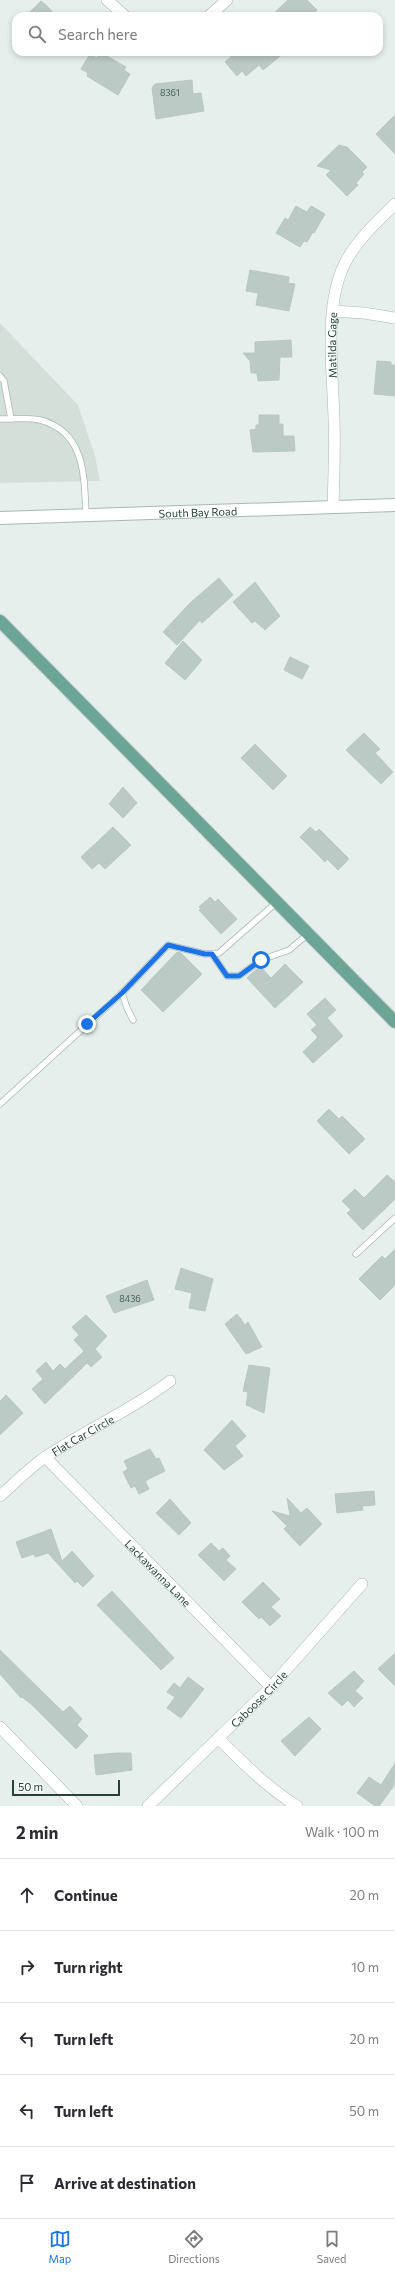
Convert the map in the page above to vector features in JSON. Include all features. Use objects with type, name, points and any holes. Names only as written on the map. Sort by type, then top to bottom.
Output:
[{"type":"main road","points":[[0,620],[395,1022]]},
{"type":"street","points":[[107,0],[120,12]]},
{"type":"street","points":[[214,12],[227,0]]},
{"type":"street","name":"Matilda Gage","points":[[334,507],[335,452],[333,311],[337,286],[348,256],[367,231],[395,204]]},
{"type":"street","points":[[333,311],[364,313],[395,318]]},
{"type":"street","name":"South Bay Road","points":[[0,518],[395,505]]},
{"type":"street","name":"Flat Car Circle","points":[[0,1496],[45,1457],[90,1429],[148,1397],[170,1381]]},
{"type":"street","name":"Lackawanna Lane","points":[[45,1457],[271,1687]]},
{"type":"street","name":"Caboose Circle","points":[[148,1806],[219,1739],[271,1687],[362,1584]]},
{"type":"street","points":[[0,1727],[77,1806]]},
{"type":"street","points":[[219,1739],[251,1771],[285,1799],[297,1806]]},
{"type":"lane","points":[[0,376],[4,381],[11,419]]},
{"type":"lane","points":[[0,419],[40,420],[60,430],[76,447],[83,464],[86,515]]},
{"type":"lane","points":[[0,1104],[122,993],[168,945],[205,954],[219,954],[277,901]]},
{"type":"lane","points":[[212,954],[227,976],[239,976],[261,960],[289,950],[309,934]]},
{"type":"lane","points":[[122,993],[127,1008],[134,1020]]},
{"type":"lane","points":[[356,1254],[395,1218]]},
{"type":"shaded area","points":[[0,323],[78,405],[95,456],[100,481],[0,483]]},
{"type":"building","points":[[288,0],[307,0],[317,10],[315,12],[275,12]]},
{"type":"building","points":[[41,1],[52,12],[30,12]]},
{"type":"building","points":[[89,56],[97,58],[98,56],[107,56],[126,67],[124,70],[130,74],[118,95],[87,76],[88,73],[81,69]]},
{"type":"building","points":[[280,56],[263,70],[259,65],[246,76],[242,71],[237,76],[225,62],[231,57]]},
{"type":"building","points":[[192,80],[193,94],[201,93],[204,111],[156,119],[152,88],[155,84]]},
{"type":"building","points":[[395,115],[395,154],[376,134]]},
{"type":"building","points":[[339,145],[347,147],[367,167],[362,172],[364,174],[356,183],[358,185],[347,196],[326,175],[331,170],[317,166]]},
{"type":"building","points":[[296,206],[307,212],[311,206],[325,214],[314,233],[313,232],[307,242],[304,241],[300,247],[276,233],[285,218],[288,220]]},
{"type":"building","points":[[250,270],[289,277],[288,283],[295,284],[289,311],[256,305],[258,293],[246,291]]},
{"type":"building","points":[[291,340],[292,357],[280,357],[279,380],[258,381],[257,373],[251,373],[250,361],[243,353],[255,353],[255,342]]},
{"type":"building","points":[[377,361],[391,362],[391,365],[395,365],[395,396],[374,394]]},
{"type":"building","points":[[259,415],[279,415],[279,424],[283,424],[283,436],[294,436],[295,451],[253,452],[250,430],[256,429],[256,425],[259,425]]},
{"type":"building","points":[[219,578],[233,595],[202,623],[200,620],[177,645],[163,632],[190,603]]},
{"type":"building","points":[[255,582],[280,616],[265,630],[255,621],[252,623],[233,602]]},
{"type":"building","points":[[183,641],[202,660],[185,680],[165,663]]},
{"type":"building","points":[[290,657],[309,666],[302,679],[284,670]]},
{"type":"building","points":[[364,733],[380,749],[375,753],[393,772],[381,784],[346,750]]},
{"type":"building","points":[[255,744],[287,776],[273,790],[241,758]]},
{"type":"building","points":[[123,787],[137,803],[123,818],[109,804]]},
{"type":"building","points":[[113,827],[131,845],[105,869],[99,863],[92,869],[81,857]]},
{"type":"building","points":[[310,827],[316,832],[319,829],[349,859],[338,870],[327,859],[325,862],[300,837]]},
{"type":"building","points":[[210,897],[215,902],[218,899],[237,919],[221,934],[199,910],[201,909],[199,907]]},
{"type":"building","points":[[177,952],[181,953],[202,974],[163,1012],[141,990]]},
{"type":"building","points":[[285,964],[303,982],[275,1008],[247,978],[260,966],[271,978]]},
{"type":"building","points":[[325,998],[336,1010],[327,1018],[343,1036],[313,1063],[303,1052],[318,1037],[311,1030],[317,1025],[307,1014]]},
{"type":"building","points":[[329,1109],[339,1119],[342,1116],[365,1139],[349,1154],[317,1121]]},
{"type":"building","points":[[387,1175],[395,1182],[395,1199],[363,1230],[347,1213],[351,1210],[342,1201],[355,1189],[364,1198]]},
{"type":"building","points":[[395,1249],[395,1285],[380,1300],[359,1279],[382,1256],[385,1259]]},
{"type":"building","points":[[181,1268],[213,1279],[205,1311],[189,1308],[192,1293],[175,1289]]},
{"type":"building","points":[[147,1280],[154,1300],[114,1313],[106,1296]]},
{"type":"building","points":[[237,1314],[245,1325],[248,1322],[262,1347],[246,1354],[225,1324]]},
{"type":"building","points":[[86,1315],[107,1336],[95,1349],[102,1357],[91,1367],[87,1363],[45,1404],[32,1389],[43,1379],[36,1371],[46,1362],[53,1371],[60,1364],[65,1369],[84,1351],[74,1340],[79,1335],[72,1327]]},
{"type":"building","points":[[249,1365],[270,1368],[264,1413],[246,1405],[248,1392],[243,1391]]},
{"type":"building","points":[[6,1395],[23,1413],[0,1435],[0,1401]]},
{"type":"building","points":[[232,1420],[246,1436],[235,1446],[243,1456],[224,1470],[204,1450]]},
{"type":"building","points":[[150,1449],[156,1459],[159,1458],[165,1471],[145,1481],[149,1489],[139,1494],[135,1486],[131,1488],[123,1472],[128,1469],[124,1461]]},
{"type":"building","points":[[374,1491],[375,1505],[362,1506],[363,1510],[337,1513],[335,1494]]},
{"type":"building","points":[[287,1498],[301,1513],[307,1508],[322,1524],[300,1546],[284,1529],[287,1526],[272,1511],[290,1516]]},
{"type":"building","points":[[170,1499],[191,1523],[179,1535],[156,1513]]},
{"type":"building","points":[[51,1529],[62,1561],[72,1551],[94,1576],[83,1587],[77,1581],[75,1583],[48,1553],[35,1557],[34,1554],[22,1558],[16,1542]]},
{"type":"building","points":[[211,1543],[219,1551],[223,1548],[230,1556],[226,1560],[236,1569],[224,1581],[198,1555]]},
{"type":"building","points":[[263,1582],[280,1599],[271,1607],[281,1616],[270,1626],[261,1617],[259,1619],[242,1602]]},
{"type":"building","points":[[112,1591],[174,1658],[161,1670],[97,1605]]},
{"type":"building","points":[[0,1650],[63,1712],[70,1706],[82,1719],[77,1725],[88,1736],[76,1749],[31,1704],[22,1697],[21,1698],[0,1674]]},
{"type":"building","points":[[395,1653],[395,1686],[378,1669]]},
{"type":"building","points":[[354,1671],[364,1681],[355,1691],[363,1698],[354,1707],[348,1700],[342,1706],[328,1693]]},
{"type":"building","points":[[188,1677],[204,1689],[181,1718],[167,1708],[175,1697],[167,1692],[174,1683],[180,1688]]},
{"type":"building","points":[[309,1717],[321,1729],[295,1756],[281,1741]]},
{"type":"building","points":[[131,1753],[132,1770],[96,1775],[94,1755]]},
{"type":"building","points":[[395,1763],[394,1786],[379,1806],[375,1806],[357,1793],[369,1777],[381,1785]]},
{"type":"route","points":[[87,1024],[122,993],[168,945],[205,954],[212,954],[221,970],[227,976],[239,976],[261,960]]}]
